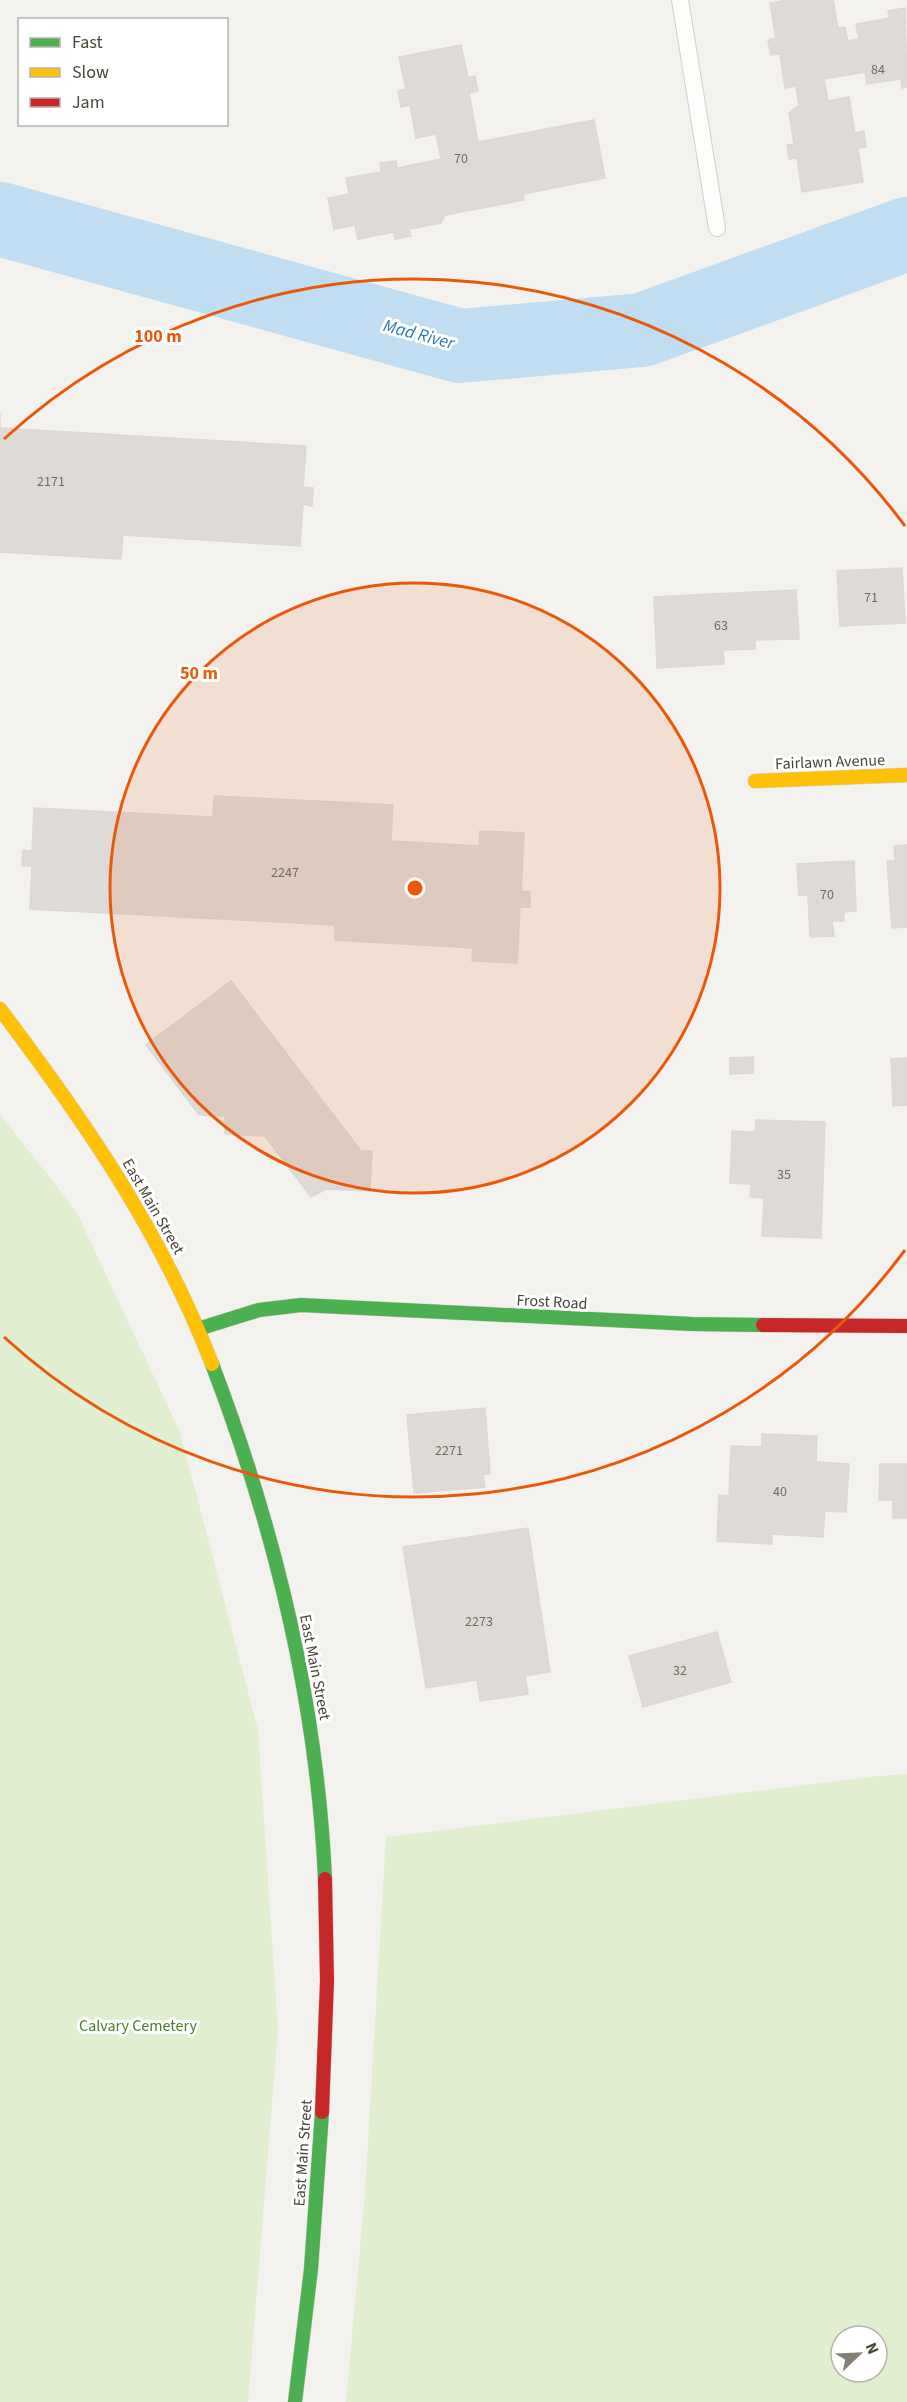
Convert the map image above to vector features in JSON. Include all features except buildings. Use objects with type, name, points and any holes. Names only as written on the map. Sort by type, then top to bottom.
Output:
[{"type":"main road","name":"Fairlawn Avenue","points":[[754,781],[907,775]]},
{"type":"main road","name":"East Main Street","points":[[0,1009],[91,1134],[128,1191],[160,1247],[198,1329],[246,1460],[291,1623],[310,1723],[321,1810],[326,1924],[323,2084],[308,2294],[295,2402]]},
{"type":"main road","name":"Frost Road","points":[[198,1329],[260,1310],[301,1305],[692,1324],[907,1326]]},
{"type":"lane","points":[[680,0],[717,228]]},
{"type":"green space","name":"Calvary Cemetery","points":[[0,1114],[76,1211],[180,1432],[258,1730],[278,2030],[248,2402],[0,2402]]},
{"type":"green space","points":[[907,1774],[907,2402],[346,2402],[365,2193],[386,1837]]},
{"type":"waterway","name":"Mad River","points":[[0,219],[460,346],[642,330],[907,234]]},
{"type":"traffic: fast","points":[[198,1329],[259,1310],[301,1305],[692,1324],[763,1325]]},
{"type":"traffic: fast","points":[[212,1364],[255,1489],[289,1617],[313,1747],[325,1879]]},
{"type":"traffic: fast","points":[[295,2402],[311,2269],[322,2112]]},
{"type":"traffic: slow","points":[[755,781],[907,775]]},
{"type":"traffic: slow","points":[[0,1009],[62,1094],[119,1179],[169,1268],[212,1364]]},
{"type":"traffic: jam","points":[[763,1325],[907,1326]]},
{"type":"traffic: jam","points":[[322,2112],[327,1981],[325,1879]]}]
